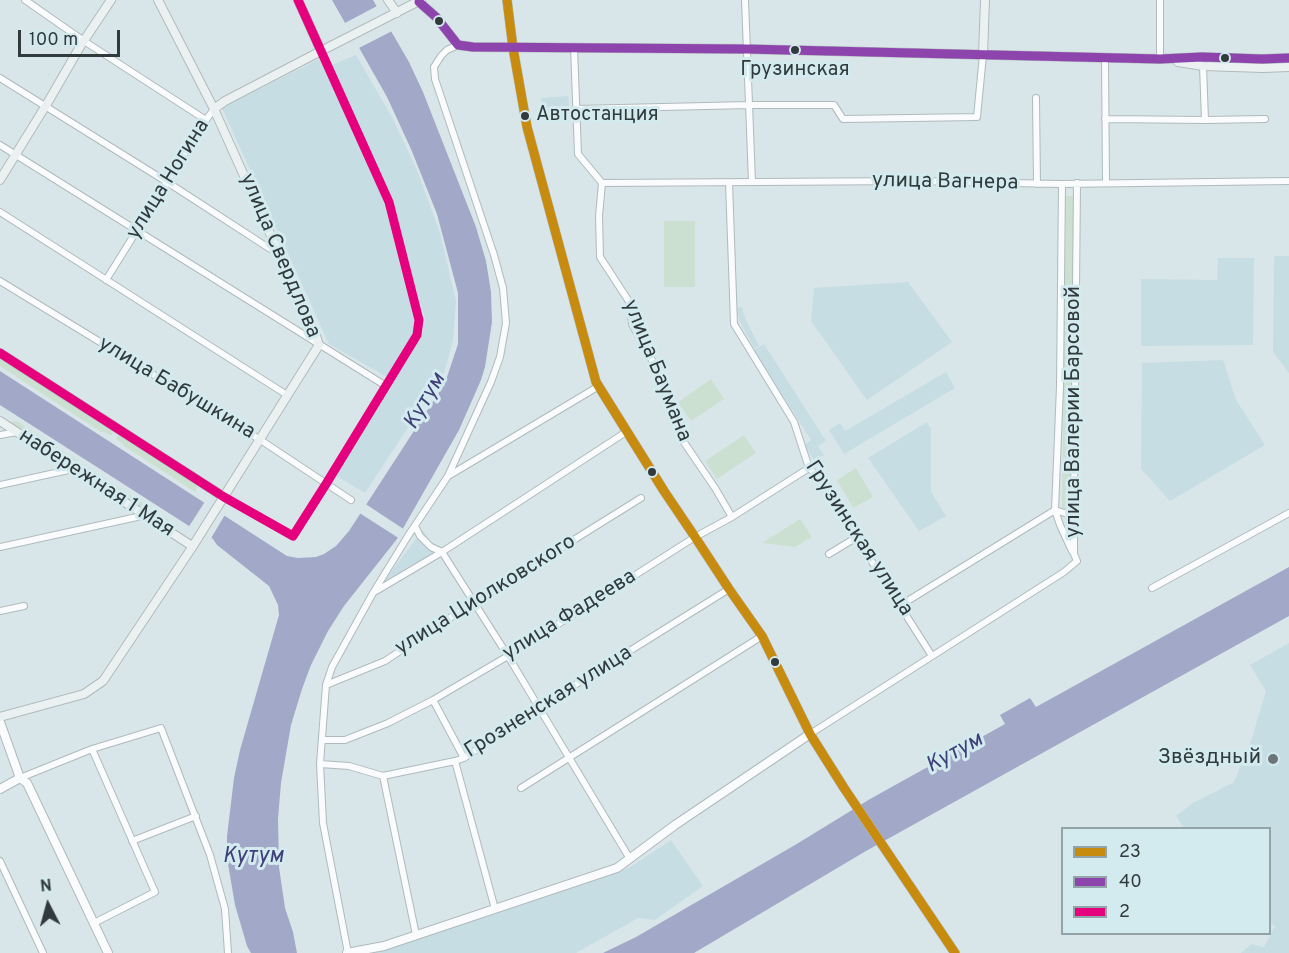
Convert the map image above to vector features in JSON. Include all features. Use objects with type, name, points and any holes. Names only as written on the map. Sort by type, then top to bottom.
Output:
[{"type":"main road","points":[[0,180],[111,0]]},
{"type":"main road","name":"улица Свердлова","points":[[0,717],[84,694],[104,681],[195,543],[319,345],[214,109],[158,0]]},
{"type":"main road","points":[[297,0],[321,51]]},
{"type":"main road","points":[[388,0],[393,15]]},
{"type":"main road","points":[[507,0],[527,127],[596,382],[664,491],[762,636],[810,734],[955,953]]},
{"type":"main road","points":[[983,55],[985,0]]},
{"type":"main road","points":[[420,1],[458,45],[473,47],[747,49],[1160,59],[1289,58]]},
{"type":"main road","name":"улица Ногина","points":[[214,109],[225,101],[420,1]]},
{"type":"main road","points":[[1160,59],[1203,66],[1289,67]]},
{"type":"main road","points":[[0,353],[221,500]]},
{"type":"main road","name":"набережная 1 Мая","points":[[0,421],[146,516],[195,543]]},
{"type":"street","points":[[25,0],[206,120]]},
{"type":"street","points":[[745,0],[752,182]]},
{"type":"street","points":[[1160,0],[1160,59]]},
{"type":"street","points":[[458,45],[441,56],[434,67],[435,79],[497,266],[503,288],[506,323],[500,357],[491,382],[448,476],[373,593],[332,667],[326,685],[320,764],[323,823],[348,953],[384,946],[617,868],[675,825],[810,734],[1064,572],[1077,561],[1074,554]]},
{"type":"street","points":[[574,47],[578,154],[602,183]]},
{"type":"street","points":[[221,500],[293,536],[417,335],[419,320],[389,202],[321,51]]},
{"type":"street","points":[[576,109],[834,105],[843,119],[977,117],[983,55]]},
{"type":"street","points":[[1105,58],[1106,183]]},
{"type":"street","points":[[1203,66],[1205,120]]},
{"type":"street","points":[[0,78],[281,256]]},
{"type":"street","points":[[1036,98],[1037,184]]},
{"type":"street","name":"улица Ногина","points":[[106,280],[214,109]]},
{"type":"street","points":[[1105,119],[1265,119]]},
{"type":"street","points":[[0,145],[386,386]]},
{"type":"street","name":"улица Вагнера","points":[[602,183],[914,181],[1062,184],[1289,181]]},
{"type":"street","name":"улица Баумана","points":[[602,183],[599,216],[600,257],[630,303],[632,324],[658,371],[667,398],[682,423],[679,435],[715,488],[732,518]]},
{"type":"street","name":"Грузинская улица","points":[[729,183],[734,324],[794,422],[809,468],[818,477],[932,656]]},
{"type":"street","name":"улица Валерии Барсовой","points":[[1074,554],[1077,183]]},
{"type":"street","name":"улица Валерии Барсовой","points":[[1062,184],[1055,510],[1074,554]]},
{"type":"street","points":[[0,212],[287,395]]},
{"type":"street","name":"улица Бабушкина","points":[[0,281],[259,439],[351,500]]},
{"type":"street","points":[[1060,336],[1076,336]]},
{"type":"street","points":[[448,476],[598,386]]},
{"type":"street","points":[[0,435],[17,432]]},
{"type":"street","points":[[373,593],[442,552],[626,432]]},
{"type":"street","name":"улица Фадеева","points":[[323,741],[345,740],[388,723],[433,700],[508,656],[695,537],[732,518],[809,468]]},
{"type":"street","points":[[0,484],[73,469]]},
{"type":"street","name":"улица Циолковского","points":[[326,685],[385,661],[474,602],[641,498]]},
{"type":"street","points":[[901,605],[1055,510],[1074,516]]},
{"type":"street","points":[[1152,588],[1289,513]]},
{"type":"street","points":[[0,547],[146,516]]},
{"type":"street","points":[[415,526],[420,536],[431,547],[442,552],[630,858]]},
{"type":"street","points":[[829,554],[857,537]]},
{"type":"street","name":"Грозненская улица","points":[[320,764],[349,766],[383,776],[464,758],[538,708],[729,590]]},
{"type":"street","points":[[0,611],[24,606]]},
{"type":"street","points":[[521,788],[762,636]]},
{"type":"street","points":[[433,700],[464,758]]},
{"type":"street","points":[[0,722],[20,778],[27,783],[108,953]]},
{"type":"street","points":[[0,789],[20,778],[92,749],[161,728],[210,855],[225,909],[228,953]]},
{"type":"street","points":[[92,749],[155,892],[94,923]]},
{"type":"street","points":[[455,761],[495,909]]},
{"type":"street","points":[[383,776],[416,935]]},
{"type":"street","points":[[132,841],[196,816]]},
{"type":"street","points":[[0,861],[43,953]]},
{"type":"shaded area","points":[[356,55],[393,119],[417,170],[440,233],[456,301],[453,341],[444,373],[365,493],[335,475],[423,332],[425,319],[385,186],[329,66]]},
{"type":"shaded area","points":[[319,59],[387,202],[416,318],[414,335],[387,377],[329,344],[222,108]]},
{"type":"shaded area","points":[[568,96],[570,116],[543,118],[541,98]]},
{"type":"shaded area","points":[[1274,256],[1289,256],[1289,373],[1273,352]]},
{"type":"shaded area","points":[[1218,258],[1254,258],[1253,345],[1141,346],[1141,279],[1217,280]]},
{"type":"shaded area","points":[[908,282],[952,342],[867,400],[811,321],[814,288]]},
{"type":"shaded area","points":[[742,307],[759,346],[754,348],[739,320],[737,308]]},
{"type":"shaded area","points":[[764,344],[826,441],[818,446],[824,455],[814,461],[804,445],[811,440],[754,350]]},
{"type":"shaded area","points":[[1223,360],[1236,400],[1265,445],[1170,501],[1141,469],[1142,363]]},
{"type":"shaded area","points":[[946,372],[955,388],[844,454],[829,430],[840,423],[845,431]]},
{"type":"shaded area","points":[[927,422],[931,429],[931,492],[946,516],[919,531],[868,458]]},
{"type":"shaded area","points":[[423,530],[429,541],[443,548],[384,581]]},
{"type":"shaded area","points":[[1289,643],[1289,953],[1241,953],[1251,944],[1264,947],[1275,926],[1271,924],[1271,827],[1183,827],[1176,816],[1193,803],[1234,782],[1252,738],[1266,691],[1250,665]]},
{"type":"shaded area","points":[[671,840],[703,886],[655,920],[638,918],[576,953],[374,953],[606,877],[632,866]]},
{"type":"green space","points":[[1066,196],[1074,196],[1071,512],[1062,512]]},
{"type":"green space","points":[[664,221],[695,221],[695,287],[664,287]]},
{"type":"green space","points":[[0,358],[113,432],[111,436],[101,432],[0,366]]},
{"type":"green space","points":[[711,379],[724,399],[691,421],[678,402]]},
{"type":"green space","points":[[17,421],[178,526],[175,528],[169,526],[10,425]]},
{"type":"green space","points":[[118,435],[198,486],[195,492],[124,446],[116,439]]},
{"type":"green space","points":[[744,435],[756,453],[717,479],[705,461]]},
{"type":"green space","points":[[856,468],[873,497],[853,508],[837,480]]},
{"type":"green space","points":[[800,519],[812,537],[795,547],[762,543]]},
{"type":"water","name":"Кутум","points":[[332,0],[373,0],[409,62],[476,227],[486,261],[491,292],[492,322],[485,367],[459,430],[397,539],[344,606],[311,665],[291,725],[281,783],[278,819],[279,867],[285,908],[297,953],[251,953],[235,905],[227,858],[227,836],[240,750],[279,615],[278,605],[269,586],[217,545],[196,525],[189,526],[0,405],[0,371],[287,556],[316,557],[336,546],[349,531],[445,383],[458,344],[458,293],[437,214],[411,149],[387,97]]},
{"type":"water","name":"Кутум","points":[[1289,567],[1289,616],[866,851],[694,953],[603,953],[636,937],[870,799],[1005,724],[1000,715],[1030,698],[1036,707]]},
{"type":"pier","points":[[379,5],[394,30],[357,49],[343,24]]},
{"type":"pier","points":[[206,500],[226,513],[210,540],[195,528],[188,528]]},
{"type":"pier","points":[[364,503],[405,530],[400,539],[358,512]]},
{"type":"transit line","name":"2","points":[[0,353],[224,497],[293,536],[417,335],[419,320],[389,202],[298,0]]},
{"type":"transit line","name":"23","points":[[507,0],[527,127],[596,382],[664,491],[762,636],[810,734],[955,953]]},
{"type":"transit line","name":"40","points":[[419,2],[436,17],[458,45],[473,47],[746,49],[1160,59],[1289,58]]},
{"type":"place","name":"Грузинская","points":[[795,50]]},
{"type":"place","name":"Автостанция","points":[[525,116]]},
{"type":"place","name":"Звёздный","points":[[1273,759]]}]
